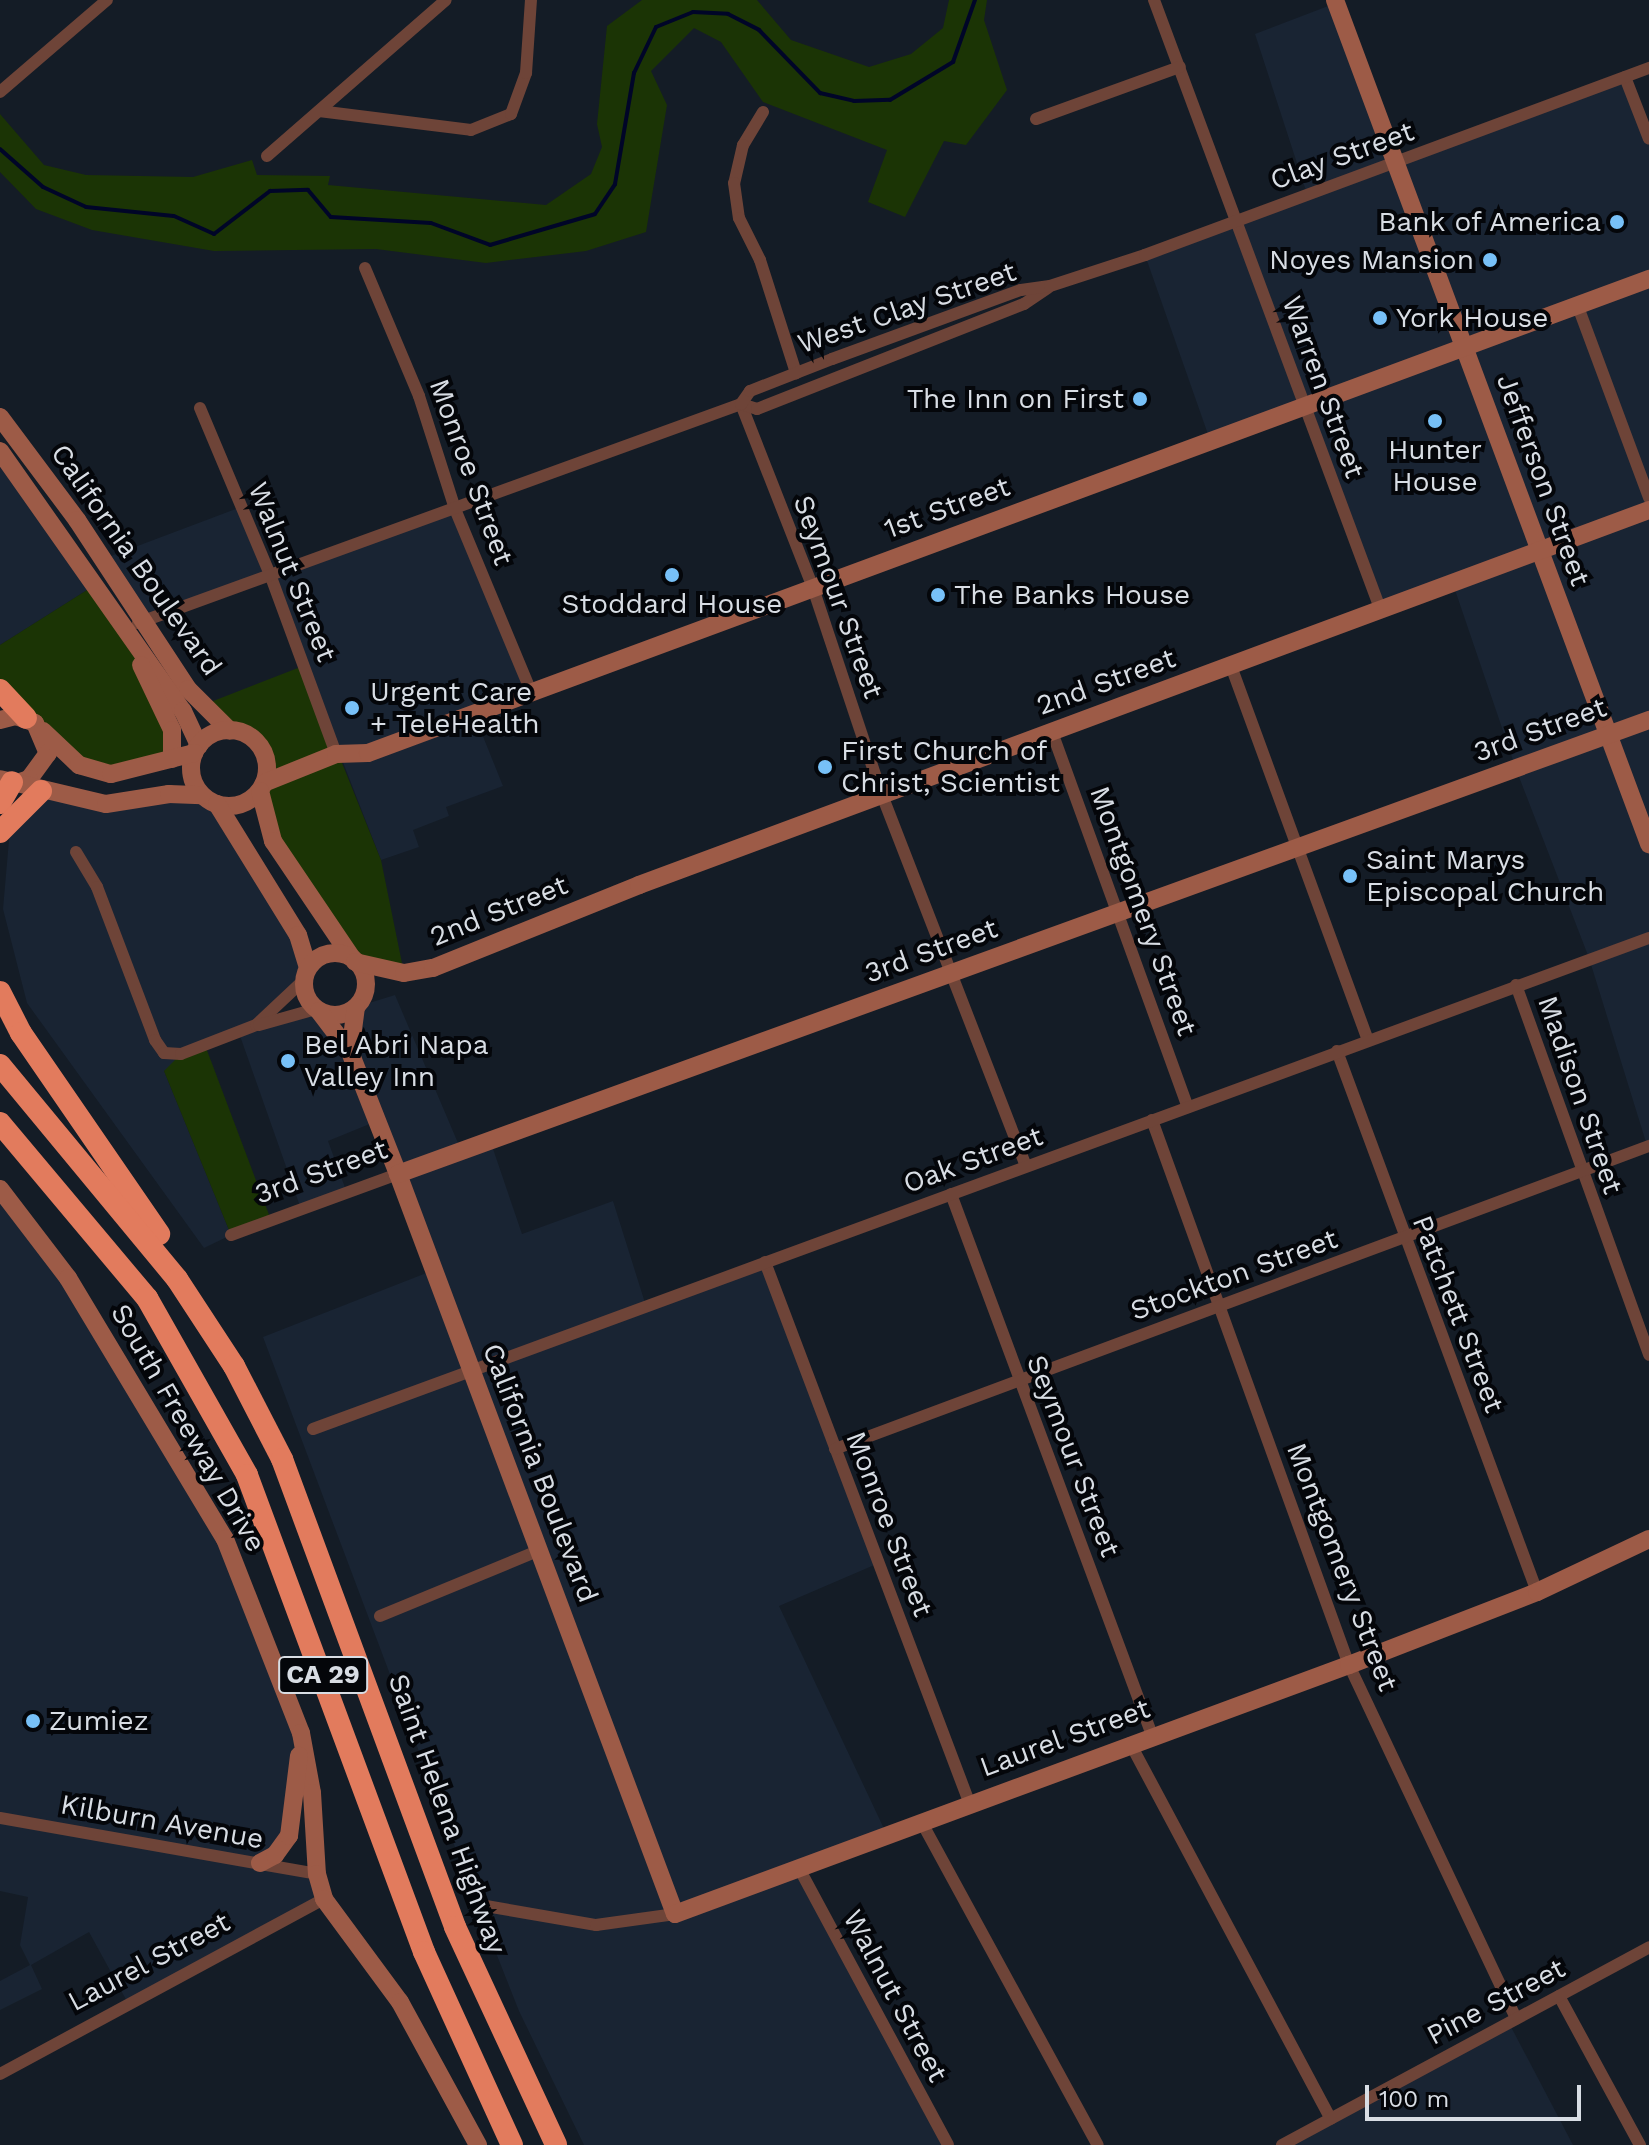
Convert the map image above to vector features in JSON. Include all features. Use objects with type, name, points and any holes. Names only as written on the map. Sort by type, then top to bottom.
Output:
[{"type":"highway","points":[[0,690],[17,719]]},
{"type":"highway","points":[[0,803],[10,781]]},
{"type":"highway","points":[[0,832],[41,791]]},
{"type":"highway","points":[[0,992],[21,1033],[226,1335],[282,1459]]},
{"type":"highway","name":"Saint Helena Highway","points":[[0,1065],[120,1203],[177,1279],[234,1366],[282,1459],[455,1927],[556,2145]]},
{"type":"highway","name":"CA 29","points":[[0,1123],[91,1227],[147,1298],[247,1475],[424,1952],[512,2145]]},
{"type":"highway","points":[[0,1135],[91,1227]]},
{"type":"street","points":[[0,92],[107,0]]},
{"type":"street","points":[[267,156],[446,0]]},
{"type":"street","points":[[319,111],[471,130],[511,114],[526,73],[531,0]]},
{"type":"street","name":"Warren Street","points":[[1154,0],[1381,611]]},
{"type":"street","name":"Jefferson Street","points":[[1335,0],[1649,844]]},
{"type":"street","points":[[1036,119],[1180,67]]},
{"type":"street","name":"Clay Street","points":[[1050,286],[1236,221],[1649,68]]},
{"type":"street","points":[[1625,77],[1649,139]]},
{"type":"street","points":[[763,112],[743,145],[736,195],[739,218],[760,260],[796,373]]},
{"type":"street","name":"Monroe Street","points":[[365,268],[419,396],[455,509],[531,692]]},
{"type":"street","name":"1st Street","points":[[262,787],[336,754],[368,753],[1649,279]]},
{"type":"street","name":"West Clay Street","points":[[124,629],[741,404],[750,391],[796,373],[1021,290],[1050,286]]},
{"type":"street","name":"West Clay Street","points":[[741,404],[757,409],[1024,304],[1050,286]]},
{"type":"street","points":[[1577,304],[1649,498]]},
{"type":"street","name":"Seymour Street","points":[[741,404],[813,588],[882,795],[1026,1166]]},
{"type":"street","name":"Walnut Street","points":[[200,408],[271,577],[336,754]]},
{"type":"street","name":"California Boulevard","points":[[0,417],[103,559],[188,689],[230,731]]},
{"type":"street","name":"California Boulevard","points":[[0,451],[51,519],[137,649],[183,711],[197,749]]},
{"type":"street","name":"2nd Street","points":[[354,960],[404,973],[433,968],[882,795],[1649,510]]},
{"type":"street","points":[[51,519],[61,512],[90,555],[103,559]]},
{"type":"street","points":[[137,649],[144,678],[172,730],[172,759]]},
{"type":"street","points":[[1231,666],[1368,1040]]},
{"type":"street","points":[[17,719],[79,765],[111,774],[172,759],[197,749],[213,734],[230,731],[261,748],[262,787],[273,841],[354,960],[365,989],[356,1007],[337,1015],[318,1010],[256,1025],[181,1054],[157,1047],[97,887],[76,852]]},
{"type":"street","points":[[10,781],[45,764],[17,719]]},
{"type":"street","name":"3rd Street","points":[[231,1235],[1649,720]]},
{"type":"street","name":"Montgomery Street","points":[[1052,732],[1188,1107]]},
{"type":"street","points":[[197,749],[192,780],[210,800],[298,935],[307,997],[318,1010]]},
{"type":"street","points":[[10,781],[41,791],[106,804],[169,794],[239,805],[262,787]]},
{"type":"street","name":"Oak Street","points":[[313,1429],[1649,938]]},
{"type":"street","points":[[256,1025],[325,955],[354,960]]},
{"type":"street","name":"Madison Street","points":[[1516,985],[1580,1171],[1649,1355]]},
{"type":"street","name":"California Boulevard","points":[[350,1052],[356,1007]]},
{"type":"street","name":"California Boulevard","points":[[318,1010],[350,1052],[675,1914]]},
{"type":"street","name":"Patchett Street","points":[[1337,1051],[1402,1237],[1537,1592]]},
{"type":"street","name":"Montgomery Street","points":[[1152,1120],[1349,1665],[1516,2019]]},
{"type":"street","name":"Stockton Street","points":[[835,1449],[1649,1146]]},
{"type":"street","name":"South Freeway Drive","points":[[0,1189],[68,1278],[209,1508],[247,1588],[301,1733],[312,1793],[317,1874],[324,1899],[400,2002],[478,2145]]},
{"type":"street","name":"Seymour Street","points":[[951,1194],[1152,1735]]},
{"type":"street","name":"Monroe Street","points":[[765,1262],[969,1802]]},
{"type":"street","name":"Laurel Street","points":[[486,1906],[596,1925],[675,1914],[800,1870],[969,1802],[1349,1665],[1537,1592],[1649,1539]]},
{"type":"street","points":[[380,1616],[540,1550]]},
{"type":"street","points":[[260,1863],[275,1855],[289,1836],[301,1733]]},
{"type":"street","points":[[1130,1743],[1331,2119]]},
{"type":"street","name":"Kilburn Avenue","points":[[0,1818],[317,1874]]},
{"type":"street","points":[[921,1821],[1098,2145]]},
{"type":"street","name":"Walnut Street","points":[[800,1870],[948,2145]]},
{"type":"street","name":"Laurel Street","points":[[1,2072],[324,1899]]},
{"type":"street","name":"Pine Street","points":[[1282,2145],[1649,1947]]},
{"type":"street","points":[[1559,1996],[1640,2145]]},
{"type":"shaded area","points":[[1336,3],[1397,161],[1625,77],[1649,139],[1649,1152],[1589,958],[1516,769],[1453,584],[1381,611],[1303,405],[1210,440],[1145,255],[1307,194],[1255,34]]},
{"type":"shaded area","points":[[0,451],[95,585],[0,645]]},
{"type":"shaded area","points":[[241,507],[271,576],[455,509],[531,692],[474,714],[503,786],[446,807],[449,816],[413,830],[419,847],[381,860],[271,577],[143,621],[103,559]]},
{"type":"shaded area","points":[[41,791],[78,802],[202,795],[209,801],[308,968],[257,1024],[319,1011],[350,1051],[356,1007],[395,995],[461,1150],[490,1140],[522,1234],[613,1201],[646,1306],[765,1262],[879,1563],[779,1606],[887,1835],[801,1870],[948,2145],[584,2145],[519,2011],[263,1337],[434,1270],[377,1121],[328,1141],[347,1193],[301,1209],[239,1033],[164,1071],[231,1235],[204,1248],[27,1003],[3,909],[11,817]]},
{"type":"shaded area","points":[[0,1189],[195,1485],[301,1733],[289,1836],[261,1862],[317,1874],[324,1899],[129,2005],[89,1932],[31,1965],[42,1989],[0,2010],[0,1981],[30,1965],[20,1945],[28,1897],[0,1891]]},
{"type":"shaded area","points":[[1509,2023],[1573,2145],[1282,2145]]},
{"type":"green space","points":[[642,0],[757,0],[791,40],[869,67],[911,54],[943,28],[949,0],[987,0],[984,20],[1007,90],[966,145],[944,141],[905,217],[868,202],[887,150],[763,102],[721,42],[694,28],[651,71],[667,105],[646,232],[586,251],[486,263],[376,249],[214,251],[92,230],[36,209],[0,172],[0,114],[44,165],[86,175],[193,177],[252,160],[257,175],[330,176],[328,185],[546,205],[591,174],[602,147],[597,124],[607,26]]},
{"type":"green space","points":[[95,585],[137,649],[172,730],[172,759],[95,771],[0,680],[0,645]]},
{"type":"green space","points":[[303,666],[381,860],[404,973],[355,961],[273,841],[261,748],[230,731],[203,705]]},
{"type":"green space","points":[[205,1045],[271,1220],[231,1235],[164,1071],[181,1054]]},
{"type":"waterway","points":[[0,149],[43,187],[86,207],[174,216],[214,234],[270,191],[308,190],[331,217],[431,223],[490,245],[595,214],[615,184],[634,73],[656,27],[693,12],[728,14],[759,30],[820,93],[854,101],[890,100],[953,62],[975,0]]},
{"type":"place","name":"Bank of America","points":[[1617,222]]},
{"type":"place","name":"Noyes Mansion","points":[[1490,260]]},
{"type":"place","name":"York House","points":[[1380,318]]},
{"type":"place","name":"The Inn on First","points":[[1140,399]]},
{"type":"place","name":"Hunter House","points":[[1435,421]]},
{"type":"place","name":"Stoddard House","points":[[672,575]]},
{"type":"place","name":"The Banks House","points":[[938,595]]},
{"type":"place","name":"Urgent Care + TeleHealth","points":[[352,708]]},
{"type":"place","name":"First Church of Christ, Scientist","points":[[825,767]]},
{"type":"place","name":"Saint Marys Episcopal Church","points":[[1350,876]]},
{"type":"place","name":"Bel Abri Napa Valley Inn","points":[[288,1061]]},
{"type":"place","name":"Zumiez","points":[[33,1721]]}]
